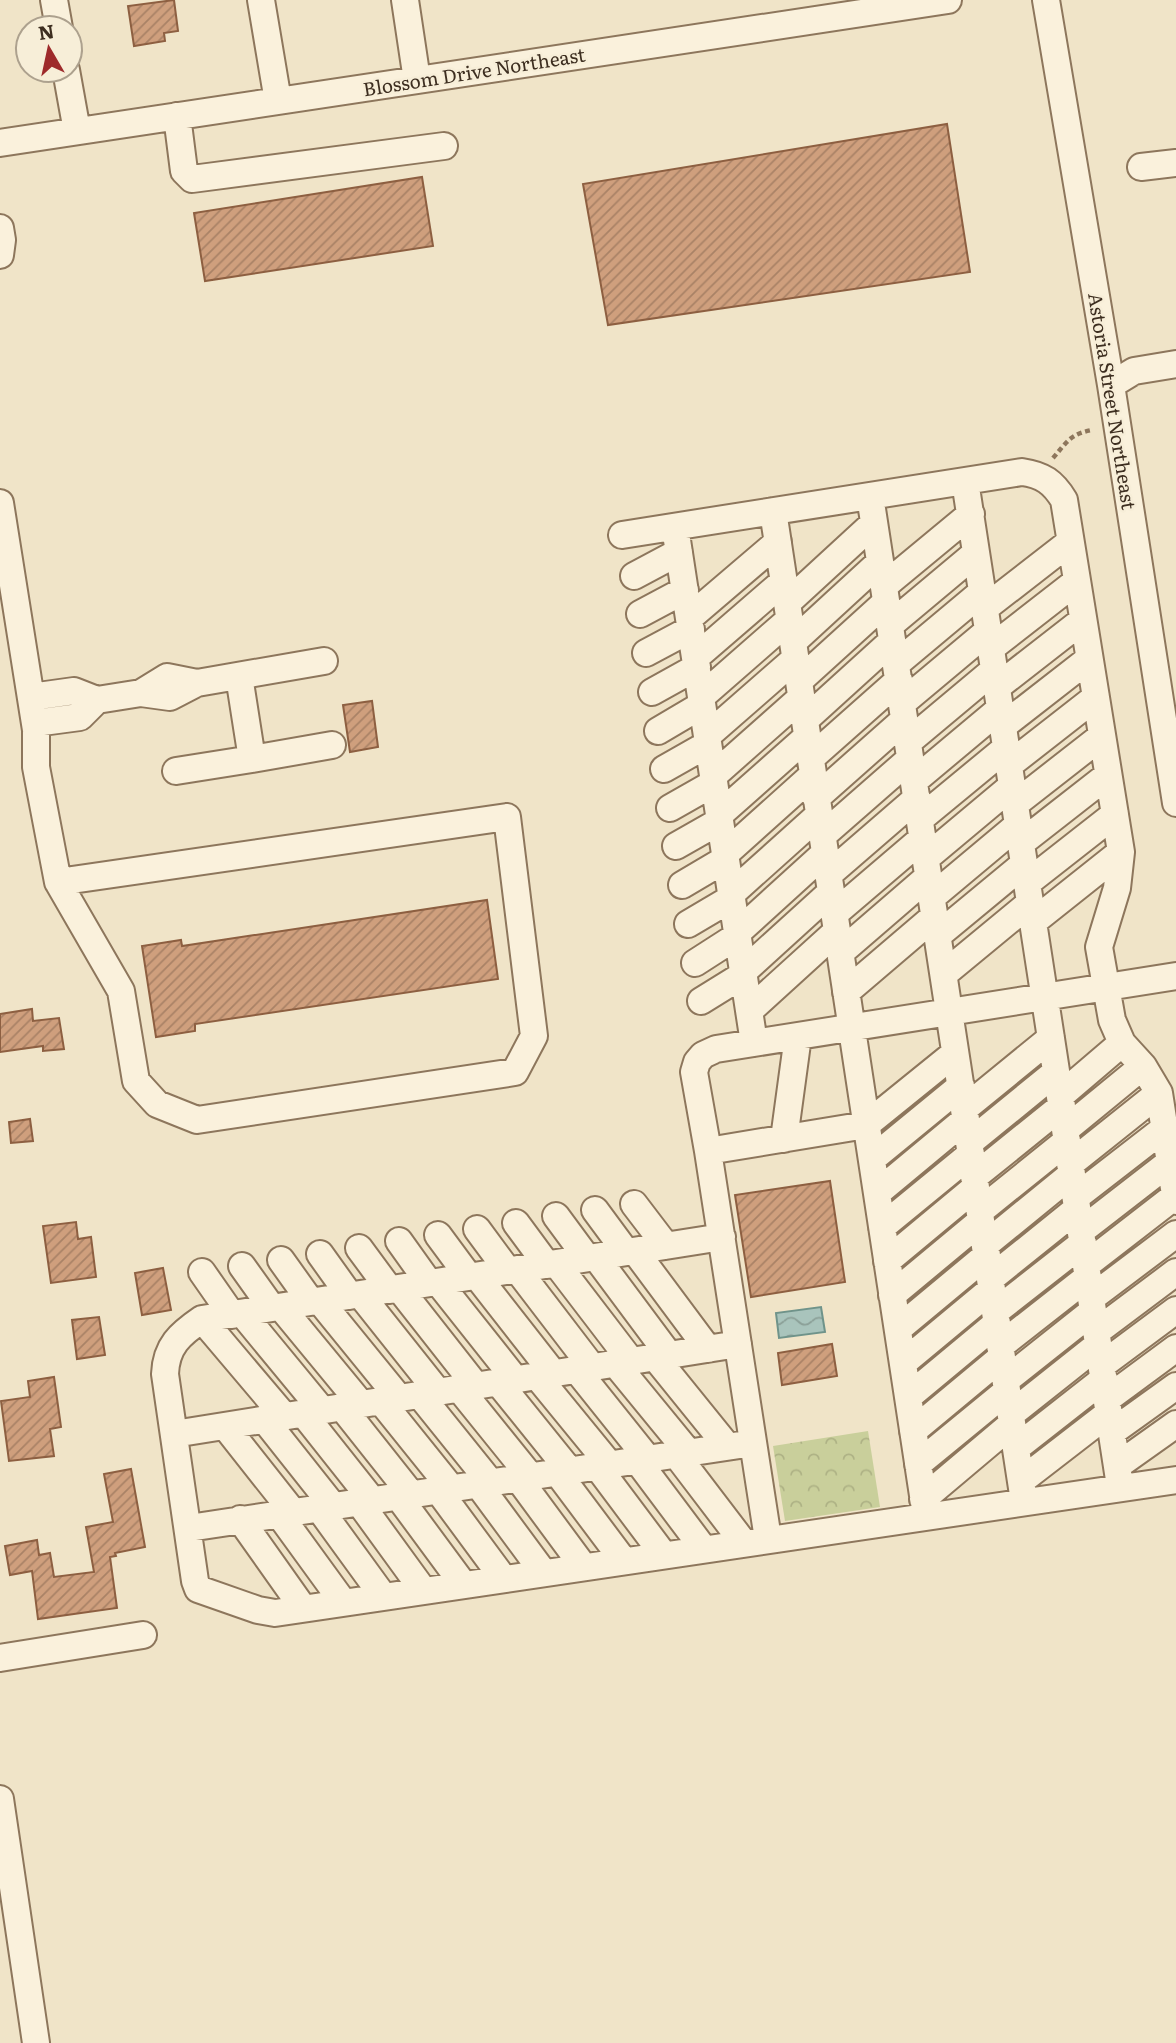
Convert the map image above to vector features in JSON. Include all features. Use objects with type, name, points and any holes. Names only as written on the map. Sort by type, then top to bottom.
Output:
[{"type":"street","points":[[261,0],[278,101]]},
{"type":"street","points":[[405,0],[417,80]]},
{"type":"street","name":"Blossom Drive Northeast","points":[[0,143],[417,80],[858,7],[948,0]]},
{"type":"street","name":"Astoria Street Northeast","points":[[1046,0],[1111,385],[1176,803]]},
{"type":"street","points":[[69,84],[77,131]]},
{"type":"street","points":[[177,116],[184,171],[192,179],[444,146]]},
{"type":"street","points":[[1141,167],[1176,163]]},
{"type":"street","points":[[0,228],[0,254]]},
{"type":"street","points":[[1111,385],[1134,371],[1176,364]]},
{"type":"street","points":[[622,535],[677,540],[773,512],[1022,472],[1049,480],[1063,500],[1121,852],[1117,888],[1099,947],[1112,1020],[1122,1043],[1143,1066],[1159,1093],[1176,1198],[1084,1254],[988,1267],[898,1329]]},
{"type":"street","points":[[965,481],[1119,1476]]},
{"type":"street","points":[[870,496],[1023,1491]]},
{"type":"street","points":[[0,503],[35,723],[36,767],[58,882],[121,991],[136,1081],[157,1104],[197,1120],[515,1072],[534,1036],[507,817],[58,882]]},
{"type":"street","points":[[773,512],[925,1507]]},
{"type":"street","points":[[846,992],[971,514]]},
{"type":"street","points":[[749,1011],[874,523]]},
{"type":"street","points":[[634,576],[677,540]]},
{"type":"street","points":[[677,540],[754,1043]]},
{"type":"street","points":[[646,653],[690,624],[778,542]]},
{"type":"street","points":[[944,974],[1070,542]]},
{"type":"street","points":[[909,750],[976,553]]},
{"type":"street","points":[[1008,756],[1077,581]]},
{"type":"street","points":[[640,614],[685,590]]},
{"type":"street","points":[[1008,756],[1083,620]]},
{"type":"street","points":[[1008,756],[1089,659]]},
{"type":"street","points":[[31,697],[74,691],[97,700],[141,694],[170,697],[197,683],[324,661]]},
{"type":"street","points":[[696,662],[812,767]]},
{"type":"street","points":[[652,692],[696,662]]},
{"type":"street","points":[[239,676],[252,759]]},
{"type":"street","points":[[702,701],[812,767],[909,750],[1008,756],[1096,697]]},
{"type":"street","points":[[35,723],[80,717],[97,700]]},
{"type":"street","points":[[658,731],[702,701]]},
{"type":"street","points":[[676,846],[720,818],[812,767],[909,750],[1008,756],[1102,736]]},
{"type":"street","points":[[664,769],[708,740],[812,767],[909,750],[1008,756],[1115,814]]},
{"type":"street","points":[[176,771],[332,745]]},
{"type":"street","points":[[688,924],[731,896],[812,767],[909,750],[1008,756]]},
{"type":"street","points":[[812,767],[909,750],[1008,756]]},
{"type":"street","points":[[812,767],[909,750],[1008,756]]},
{"type":"street","points":[[812,767],[909,750]]},
{"type":"street","points":[[670,808],[714,779],[812,767],[909,750],[1008,756],[1108,775]]},
{"type":"street","points":[[682,885],[725,857],[812,767],[909,750],[1008,756],[1121,852]]},
{"type":"street","points":[[695,963],[737,935],[812,767]]},
{"type":"street","points":[[701,1001],[743,973],[812,767]]},
{"type":"street","points":[[755,1541],[753,1443],[694,1072],[697,1062],[703,1055],[716,1049],[1176,976]]},
{"type":"street","points":[[784,1139],[798,1036]]},
{"type":"street","points":[[925,1507],[1051,1038]]},
{"type":"street","points":[[1122,1043],[1084,1254],[1176,1386]]},
{"type":"street","points":[[708,1151],[866,1125],[955,1053]]},
{"type":"street","points":[[1023,1491],[1084,1254],[1143,1066]]},
{"type":"street","points":[[1084,1254],[1159,1093]]},
{"type":"street","points":[[1084,1254],[1165,1128]]},
{"type":"street","points":[[872,1159],[988,1267]]},
{"type":"street","points":[[903,1363],[988,1267],[1084,1254],[1170,1162]]},
{"type":"street","points":[[877,1193],[988,1267]]},
{"type":"street","points":[[634,1204],[666,1246]]},
{"type":"street","points":[[595,1210],[708,1349]]},
{"type":"street","points":[[555,1216],[591,1258]]},
{"type":"street","points":[[516,1223],[552,1264]]},
{"type":"street","points":[[882,1227],[988,1267],[1084,1254],[1176,1310]]},
{"type":"street","points":[[477,1229],[512,1270]]},
{"type":"street","points":[[892,1295],[988,1267],[1084,1254],[1176,1234]]},
{"type":"street","points":[[438,1235],[473,1276],[468,1387]]},
{"type":"street","points":[[722,1237],[202,1319],[188,1328],[173,1345],[166,1359],[165,1374],[198,1589],[258,1610],[275,1613],[755,1541],[925,1507],[1119,1476],[1176,1480]]},
{"type":"street","points":[[398,1241],[434,1283],[468,1387],[484,1483],[543,1572]]},
{"type":"street","points":[[359,1248],[394,1289],[468,1387],[583,1566]]},
{"type":"street","points":[[320,1254],[355,1295],[468,1387],[563,1471],[623,1560]]},
{"type":"street","points":[[1084,1254],[1176,1348]]},
{"type":"street","points":[[887,1261],[988,1267],[1084,1254],[1176,1272]]},
{"type":"street","points":[[365,1501],[468,1387],[591,1258]]},
{"type":"street","points":[[281,1260],[316,1301],[603,1465],[663,1554]]},
{"type":"street","points":[[405,1495],[468,1387],[552,1264]]},
{"type":"street","points":[[242,1266],[276,1308],[642,1459],[703,1548]]},
{"type":"street","points":[[908,1397],[988,1267]]},
{"type":"street","points":[[913,1430],[988,1267]]},
{"type":"street","points":[[918,1464],[988,1267]]},
{"type":"street","points":[[503,1578],[444,1489],[468,1387],[512,1270]]},
{"type":"street","points":[[202,1272],[237,1314],[682,1453],[755,1541]]},
{"type":"street","points":[[202,1319],[468,1387],[727,1447]]},
{"type":"street","points":[[174,1434],[738,1344]]},
{"type":"street","points":[[306,1510],[468,1387]]},
{"type":"street","points":[[1119,1476],[1176,1424]]},
{"type":"street","points":[[225,1426],[306,1510],[383,1596]]},
{"type":"street","points":[[189,1528],[753,1443]]},
{"type":"street","points":[[405,1495],[463,1584]]},
{"type":"street","points":[[365,1501],[423,1590]]},
{"type":"street","points":[[306,1510],[343,1602]]},
{"type":"street","points":[[240,1519],[303,1608]]},
{"type":"street","points":[[0,1658],[143,1635]]},
{"type":"street","points":[[0,1799],[36,2043]]},
{"type":"path","points":[[1043,478],[1049,462],[1069,438],[1078,433],[1117,426]]},
{"type":"green space","points":[[868,1431],[880,1507],[785,1521],[773,1446]]},
{"type":"water","points":[[821,1307],[825,1332],[779,1338],[776,1313]]},
{"type":"building","points":[[174,0],[178,31],[164,33],[165,41],[134,46],[128,6]]},
{"type":"building","points":[[947,124],[970,272],[608,325],[583,184]]},
{"type":"building","points":[[422,177],[433,246],[205,281],[194,213]]},
{"type":"building","points":[[372,701],[378,747],[350,752],[343,705]]},
{"type":"building","points":[[487,900],[498,979],[195,1024],[195,1031],[156,1037],[142,946],[181,940],[182,946]]},
{"type":"building","points":[[32,1009],[33,1021],[59,1018],[64,1049],[43,1051],[43,1046],[0,1052],[0,1014]]},
{"type":"building","points":[[30,1119],[33,1141],[11,1143],[9,1122]]},
{"type":"building","points":[[830,1181],[845,1282],[751,1297],[735,1195]]},
{"type":"building","points":[[76,1222],[78,1239],[91,1237],[96,1277],[51,1283],[43,1226]]},
{"type":"building","points":[[163,1268],[171,1310],[142,1315],[135,1273]]},
{"type":"building","points":[[99,1317],[105,1355],[77,1359],[72,1320]]},
{"type":"building","points":[[832,1344],[837,1376],[782,1385],[778,1353]]},
{"type":"building","points":[[54,1377],[61,1427],[50,1429],[54,1456],[9,1461],[1,1401],[30,1397],[28,1381]]},
{"type":"building","points":[[131,1469],[145,1547],[115,1553],[116,1556],[110,1557],[117,1608],[38,1619],[32,1571],[10,1575],[5,1546],[37,1540],[39,1555],[50,1553],[54,1577],[94,1572],[86,1527],[113,1522],[104,1474]]}]
